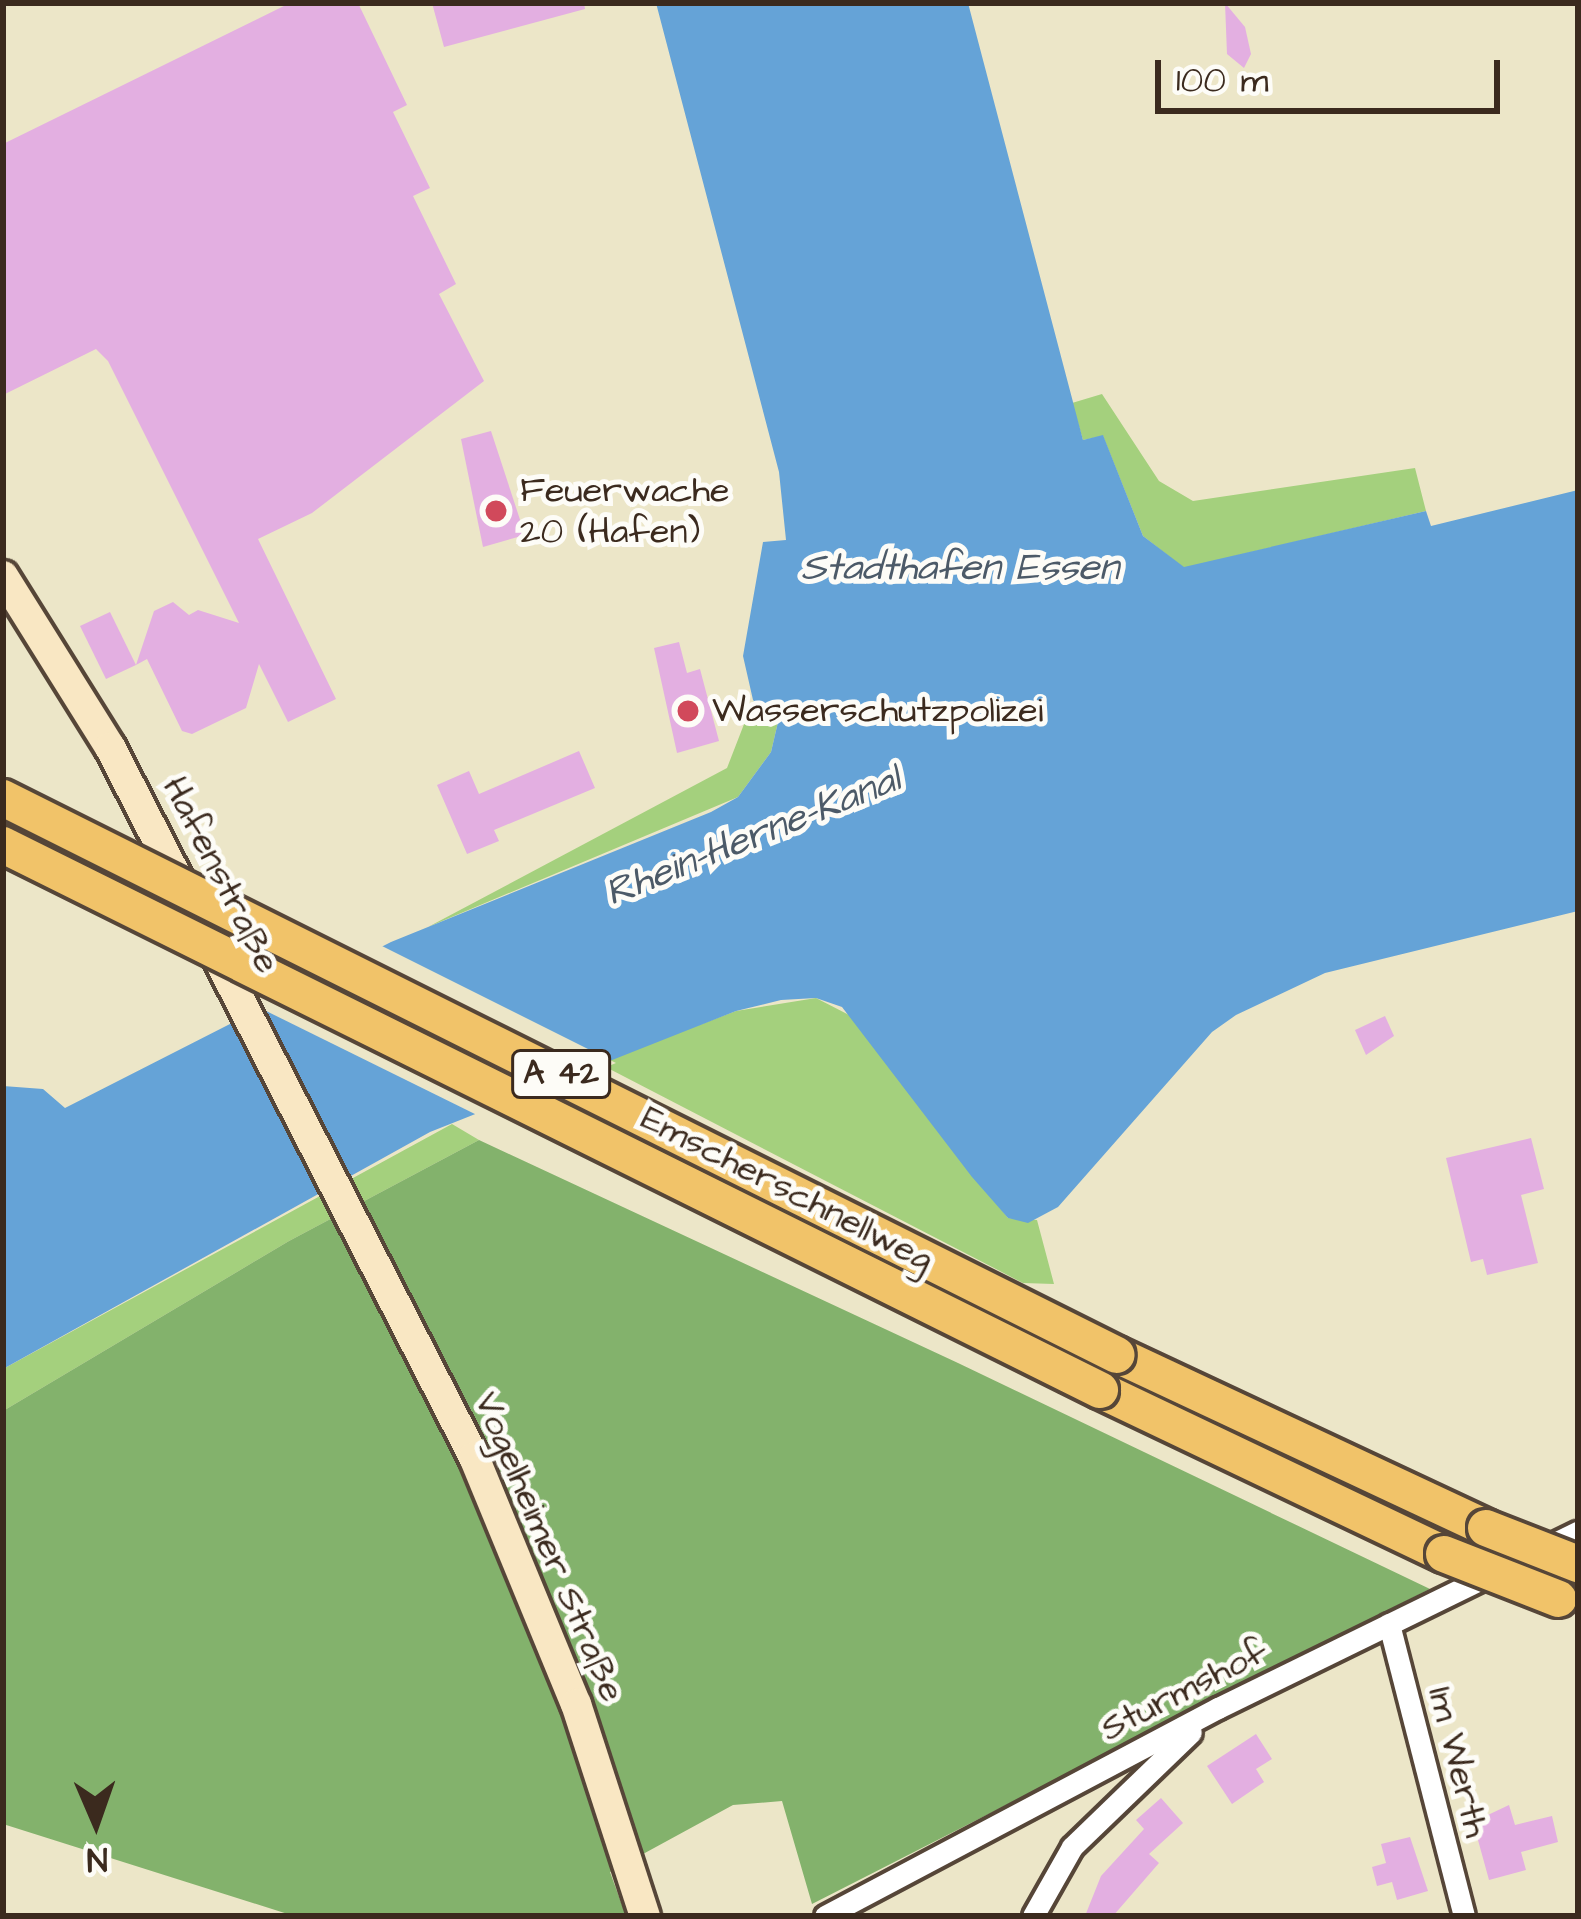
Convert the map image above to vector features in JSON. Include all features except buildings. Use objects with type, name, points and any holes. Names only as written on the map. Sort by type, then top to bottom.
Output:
[{"type":"highway","name":"Emscherschnellweg","points":[[3,798],[1118,1355],[1486,1528],[1578,1564]]},
{"type":"highway","name":"Emscherschnellweg","points":[[3,845],[1100,1390],[1444,1555],[1568,1603]]},
{"type":"street","name":"Hafenstraße","points":[[3,576],[110,747],[355,1218]]},
{"type":"street","name":"Vogelheimer Straße","points":[[355,1218],[532,1593],[645,1916]]},
{"type":"street","name":"Sturmshof","points":[[825,1916],[1218,1708],[1578,1532]]},
{"type":"street","name":"Im Werth","points":[[1389,1624],[1464,1916]]},
{"type":"street","points":[[1033,1916],[1086,1831],[1218,1708]]},
{"type":"green space","points":[[1102,394],[1159,481],[1193,501],[1415,468],[1426,511],[1184,568],[1143,536],[1103,436],[1083,440],[1072,403]]},
{"type":"green space","points":[[753,701],[778,722],[771,752],[738,797],[428,927],[727,768]]},
{"type":"green space","points":[[816,998],[851,1016],[1008,1218],[1037,1220],[1054,1284],[1023,1283],[598,1063],[736,1011]]},
{"type":"green space","points":[[452,1124],[479,1140],[289,1241],[3,1411],[3,1369]]},
{"type":"green space","points":[[479,1140],[1430,1589],[812,1904],[782,1801],[733,1805],[610,1872],[626,1916],[294,1916],[3,1824],[3,1411],[289,1241]]},
{"type":"water","points":[[656,3],[968,3],[1083,440],[1103,435],[1143,536],[1184,567],[1426,511],[1431,526],[1578,490],[1578,911],[1325,973],[1236,1015],[1212,1032],[1058,1207],[1028,1223],[1008,1218],[972,1177],[842,1007],[816,998],[781,1000],[736,1011],[430,1132],[3,1369],[3,1086],[43,1089],[65,1108],[391,942],[711,812],[738,797],[771,752],[778,722],[753,700],[743,656],[763,542],[786,540],[779,472]]},
{"type":"pier","points":[[376,943],[616,1063],[483,1118],[252,1004]]},
{"type":"place","name":"Feuerwache 20 (Hafen)","points":[[496,511]]},
{"type":"place","name":"Wasserschutzpolizei","points":[[688,711]]},
{"type":"water label","name":"Stadthafen Essen","points":[[960,568]]},
{"type":"water label","name":"Rhein-Herne-Kanal","points":[[753,837]]}]
